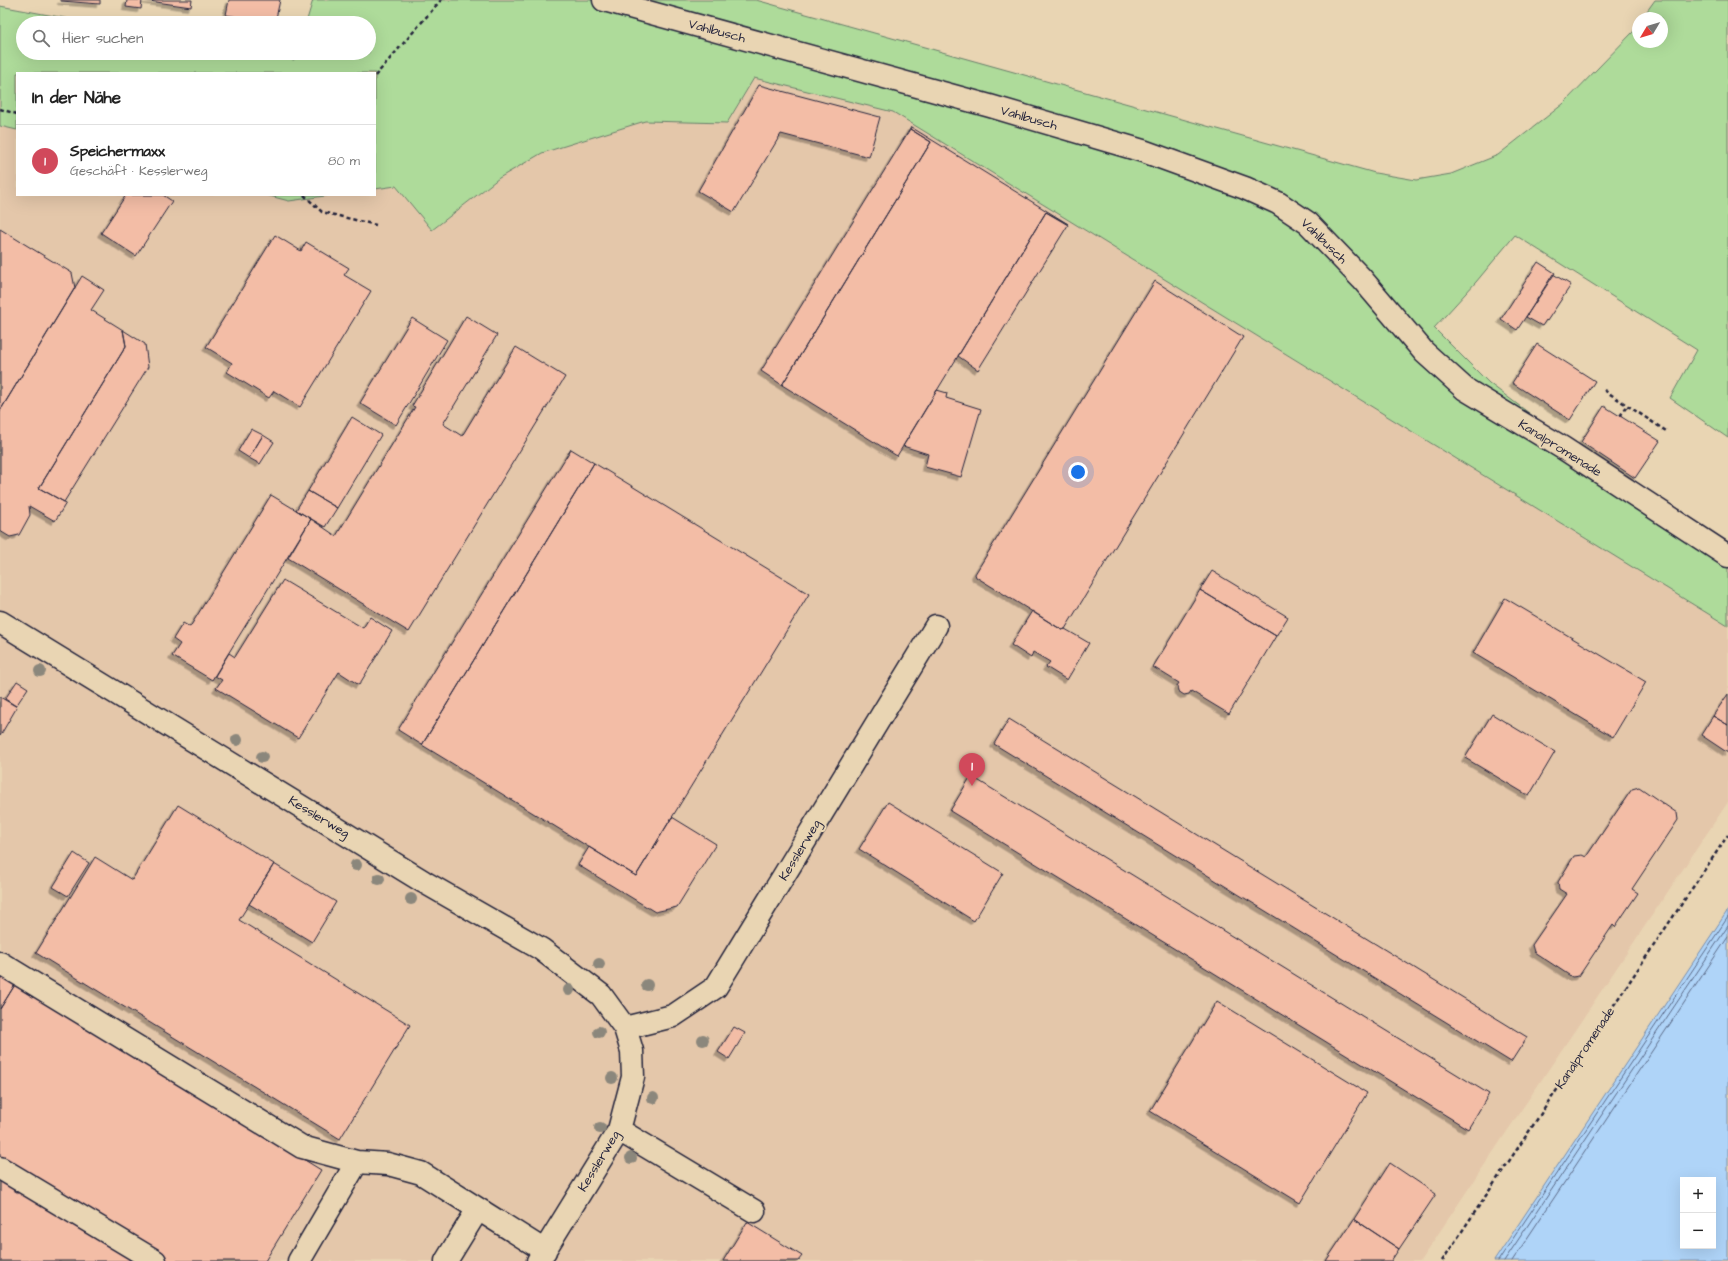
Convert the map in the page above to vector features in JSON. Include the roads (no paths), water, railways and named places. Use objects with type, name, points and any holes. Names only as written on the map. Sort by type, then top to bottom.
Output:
[{"type":"street","name":"Vahlbusch","points":[[604,0],[990,106],[1142,150],[1245,188],[1278,203],[1308,223],[1362,279],[1403,327]]},
{"type":"street","name":"Kanalpromenade","points":[[1403,327],[1424,352],[1465,388],[1563,448],[1728,556]]},
{"type":"street","name":"Kesslerweg","points":[[0,622],[424,882],[541,949],[601,996],[625,1028],[632,1051],[633,1078],[619,1130],[542,1256]]},
{"type":"street","name":"Kesslerweg","points":[[625,1028],[673,1016],[716,987],[936,626]]},
{"type":"street","points":[[0,962],[302,1147],[357,1162],[388,1164],[421,1173],[478,1209],[542,1256]]},
{"type":"street","points":[[619,1130],[679,1174],[754,1211]]},
{"type":"street","points":[[299,1261],[357,1162]]},
{"type":"street","points":[[0,1168],[155,1261]]},
{"type":"street","points":[[446,1261],[478,1209]]},
{"type":"water","points":[[1728,910],[1728,1261],[1494,1261]]},
{"type":"place","name":"Speichermaxx","points":[[972,786]]}]
